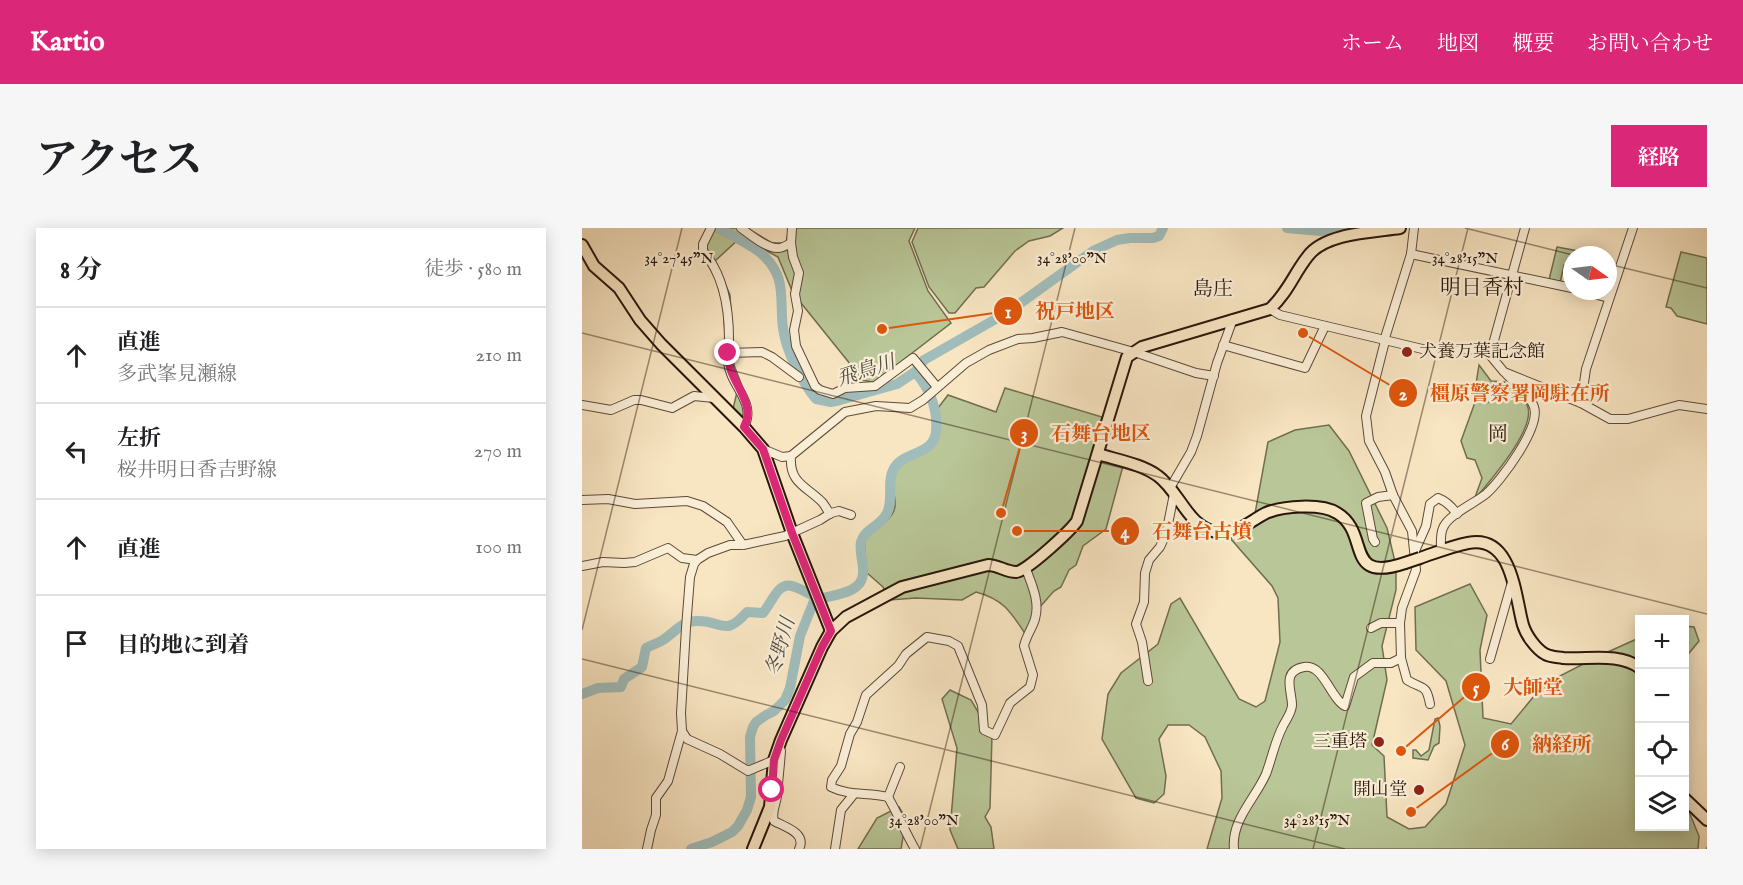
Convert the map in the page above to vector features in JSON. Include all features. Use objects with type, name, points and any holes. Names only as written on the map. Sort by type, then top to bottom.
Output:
[{"type":"main road","points":[[753,849],[770,807],[774,760],[781,740],[831,631],[846,617],[915,582],[985,565],[998,566],[1014,572],[1026,568],[1075,525],[1127,357],[1142,347],[1270,309],[1285,294],[1308,256],[1318,245],[1332,239],[1400,228]]},
{"type":"main road","points":[[582,245],[594,266],[619,288],[640,320],[661,344],[763,449],[814,592],[831,631]]},
{"type":"main road","points":[[1098,454],[1158,475],[1196,522],[1217,533],[1240,529],[1267,513],[1289,508],[1328,509],[1350,523],[1360,555],[1366,562],[1371,566],[1386,569],[1405,563],[1417,555],[1441,551],[1469,542],[1483,543],[1493,547],[1503,559],[1513,578],[1523,628],[1539,650],[1548,656],[1576,659],[1621,659],[1635,666]]},
{"type":"main road","points":[[1689,803],[1707,820]]},
{"type":"street","points":[[711,228],[703,244],[703,251],[711,260],[726,300],[728,363],[748,407],[748,420],[744,427]]},
{"type":"street","points":[[741,228],[774,248],[778,249],[791,243]]},
{"type":"street","points":[[792,228],[793,257],[799,273],[795,294],[798,311],[794,330],[796,346],[814,384],[820,390],[833,394],[845,388],[875,386],[915,361],[938,387]]},
{"type":"street","points":[[1414,228],[1411,254],[1366,416],[1368,441],[1412,531],[1417,555]]},
{"type":"street","points":[[1490,355],[1525,228]]},
{"type":"street","points":[[1617,275],[1633,228]]},
{"type":"street","points":[[1411,254],[1563,286]]},
{"type":"street","points":[[1581,403],[1586,369],[1608,300]]},
{"type":"street","points":[[1270,309],[1280,315],[1445,354],[1467,349],[1479,350],[1490,355],[1533,404],[1535,411],[1532,424],[1521,450],[1486,494],[1456,514],[1443,527],[1441,551]]},
{"type":"street","points":[[1148,681],[1137,624],[1144,602],[1144,573],[1149,560],[1160,547],[1166,534],[1172,491],[1191,452],[1233,319]]},
{"type":"street","points":[[1223,345],[1305,368],[1325,326]]},
{"type":"street","points":[[763,449],[782,457],[791,456],[844,412],[876,406],[910,408],[923,400],[966,363],[989,350],[1018,339],[1062,332],[1134,352],[1196,373],[1214,376]]},
{"type":"street","points":[[728,353],[762,352],[799,377]]},
{"type":"street","points":[[1504,372],[1581,403],[1610,418],[1628,419],[1679,405],[1707,409]]},
{"type":"street","points":[[582,405],[611,410],[641,400],[672,408],[694,396],[715,398]]},
{"type":"street","points":[[791,456],[790,468],[794,477],[822,502],[830,514]]},
{"type":"street","points":[[1375,542],[1372,539],[1365,505],[1378,497],[1393,495]]},
{"type":"street","points":[[1430,704],[1427,690],[1423,686],[1407,681],[1401,658],[1402,608],[1416,570],[1417,555],[1430,504],[1438,498],[1453,508],[1456,514]]},
{"type":"street","points":[[582,500],[608,499],[635,504],[678,501],[695,503],[721,516],[743,545]]},
{"type":"street","points":[[647,849],[656,815],[656,798],[668,781],[682,731],[681,713],[690,577],[697,560],[708,553],[730,545],[775,540],[839,511],[852,515]]},
{"type":"street","points":[[582,566],[603,562],[624,564],[634,562],[668,548],[682,558],[697,560]]},
{"type":"street","points":[[915,849],[888,797],[865,792],[854,794],[831,787],[841,766],[850,734],[857,722],[866,695],[897,666],[906,654],[927,637],[949,641],[958,646],[982,705],[984,730],[995,735],[1010,703],[1030,687],[1034,675],[1024,646],[1036,616],[1037,604],[1026,568]]},
{"type":"street","points":[[1490,659],[1513,578]]},
{"type":"street","points":[[1371,628],[1381,623],[1400,623]]},
{"type":"street","points":[[1234,849],[1235,830],[1266,774],[1278,736],[1292,708],[1288,687],[1290,676],[1304,666],[1313,669],[1327,682],[1335,699],[1344,706],[1354,677],[1373,663],[1391,663],[1401,658]]},
{"type":"street","points":[[682,731],[687,739],[720,754],[748,771],[774,760]]},
{"type":"street","points":[[781,740],[777,799],[772,815],[774,821],[797,832],[802,844],[799,849]]},
{"type":"street","points":[[888,797],[900,767]]},
{"type":"street","points":[[835,849],[841,810],[854,794]]},
{"type":"green space","points":[[708,228],[747,228],[772,243],[786,243],[789,228],[915,228],[909,241],[928,291],[951,323],[876,383],[863,380],[793,293],[778,257],[741,237],[715,261],[730,295],[734,365],[749,404],[750,415],[742,421],[732,413],[737,392],[729,375],[723,352],[725,335],[723,304],[715,276],[699,251]]},
{"type":"green space","points":[[918,228],[1063,228],[1050,236],[1029,241],[1015,251],[984,287],[976,288],[955,313],[949,313],[929,287],[912,242]]},
{"type":"green space","points":[[1557,247],[1563,248],[1563,270],[1560,283],[1549,280]]},
{"type":"green space","points":[[1681,252],[1707,258],[1707,324],[1677,316],[1671,308],[1666,307]]},
{"type":"green space","points":[[1479,365],[1491,381],[1505,382],[1520,396],[1527,405],[1528,415],[1519,440],[1474,500],[1482,478],[1475,460],[1467,458],[1461,441],[1478,394],[1485,403],[1501,400],[1488,389],[1476,384]]},
{"type":"green space","points":[[1005,388],[1102,417],[1093,455],[1123,466],[1106,529],[1083,546],[1076,565],[1069,570],[1061,587],[1054,591],[1039,608],[1026,635],[1006,608],[993,598],[976,592],[962,600],[916,598],[889,600],[883,587],[866,572],[864,545],[866,535],[884,523],[894,511],[893,479],[897,467],[920,455],[936,440],[940,426],[938,408],[948,395],[996,412]]},
{"type":"green space","points":[[1329,425],[1349,451],[1387,528],[1396,566],[1396,590],[1382,646],[1387,680],[1372,745],[1384,756],[1387,817],[1409,829],[1425,827],[1446,804],[1465,745],[1446,681],[1416,650],[1415,607],[1470,584],[1487,615],[1480,650],[1483,718],[1511,724],[1544,684],[1635,640],[1635,831],[1689,831],[1689,812],[1699,836],[1698,849],[1207,849],[1222,798],[1221,771],[1205,737],[1189,725],[1168,725],[1159,739],[1166,776],[1164,794],[1154,803],[1136,798],[1102,739],[1108,694],[1121,673],[1158,644],[1171,604],[1180,598],[1239,699],[1256,707],[1265,701],[1280,642],[1278,598],[1272,586],[1230,538],[1254,519],[1268,442],[1295,430]]},
{"type":"green space","points":[[1689,626],[1694,627],[1699,641],[1689,653]]},
{"type":"green space","points":[[950,690],[971,700],[992,735],[990,808],[985,817],[991,827],[994,849],[958,849],[950,830],[957,748],[942,699]]},
{"type":"green space","points":[[1438,718],[1439,743],[1434,746],[1428,760],[1413,758],[1413,750],[1421,756],[1429,750],[1435,719]]},
{"type":"green space","points":[[899,807],[906,819],[901,849],[858,849],[877,818]]},
{"type":"waterway","name":"飛鳥川","points":[[718,228],[753,247],[762,254],[776,272],[781,289],[783,328],[791,356],[816,399],[831,402],[897,384],[915,372],[924,360],[1008,312],[1093,251],[1117,240],[1153,238],[1159,236],[1163,228]]},
{"type":"waterway","name":"飛鳥川","points":[[1287,228],[1320,231],[1348,228]]},
{"type":"waterway","name":"冬野川","points":[[691,849],[712,842],[732,832],[738,826],[751,797],[750,737],[753,727],[756,722],[774,711],[785,700],[790,688],[800,636],[814,601],[847,592],[861,582],[863,576],[861,542],[865,534],[887,513],[894,468],[905,458],[925,449],[934,439],[936,414],[929,392],[915,372]]},
{"type":"waterway","points":[[582,694],[598,688],[621,687],[624,679],[642,667],[646,648],[663,640],[686,623],[705,621],[728,626],[747,612],[763,613],[778,591],[785,586],[795,587],[821,598]]},
{"type":"place","name":"祝戸地区","points":[[882,329]]},
{"type":"place","name":"橿原警察署岡駐在所","points":[[1303,333]]},
{"type":"place","name":"犬養万葉記念館","points":[[1407,352]]},
{"type":"place","name":"石舞台地区","points":[[1001,513]]},
{"type":"place","name":"石舞台古墳","points":[[1017,531]]},
{"type":"place","name":"三重塔","points":[[1379,742]]},
{"type":"place","name":"大師堂","points":[[1401,751]]},
{"type":"place","name":"開山堂","points":[[1419,790]]},
{"type":"place","name":"納経所","points":[[1411,812]]},
{"type":"district","name":"明日香村","points":[[1482,288]]},
{"type":"district","name":"島庄","points":[[1213,289]]},
{"type":"district","name":"岡","points":[[1498,434]]},
{"type":"route","points":[[728,353],[731,372],[748,407],[748,420],[744,427],[763,449],[820,608],[831,631],[781,740],[774,760],[772,790]]}]
